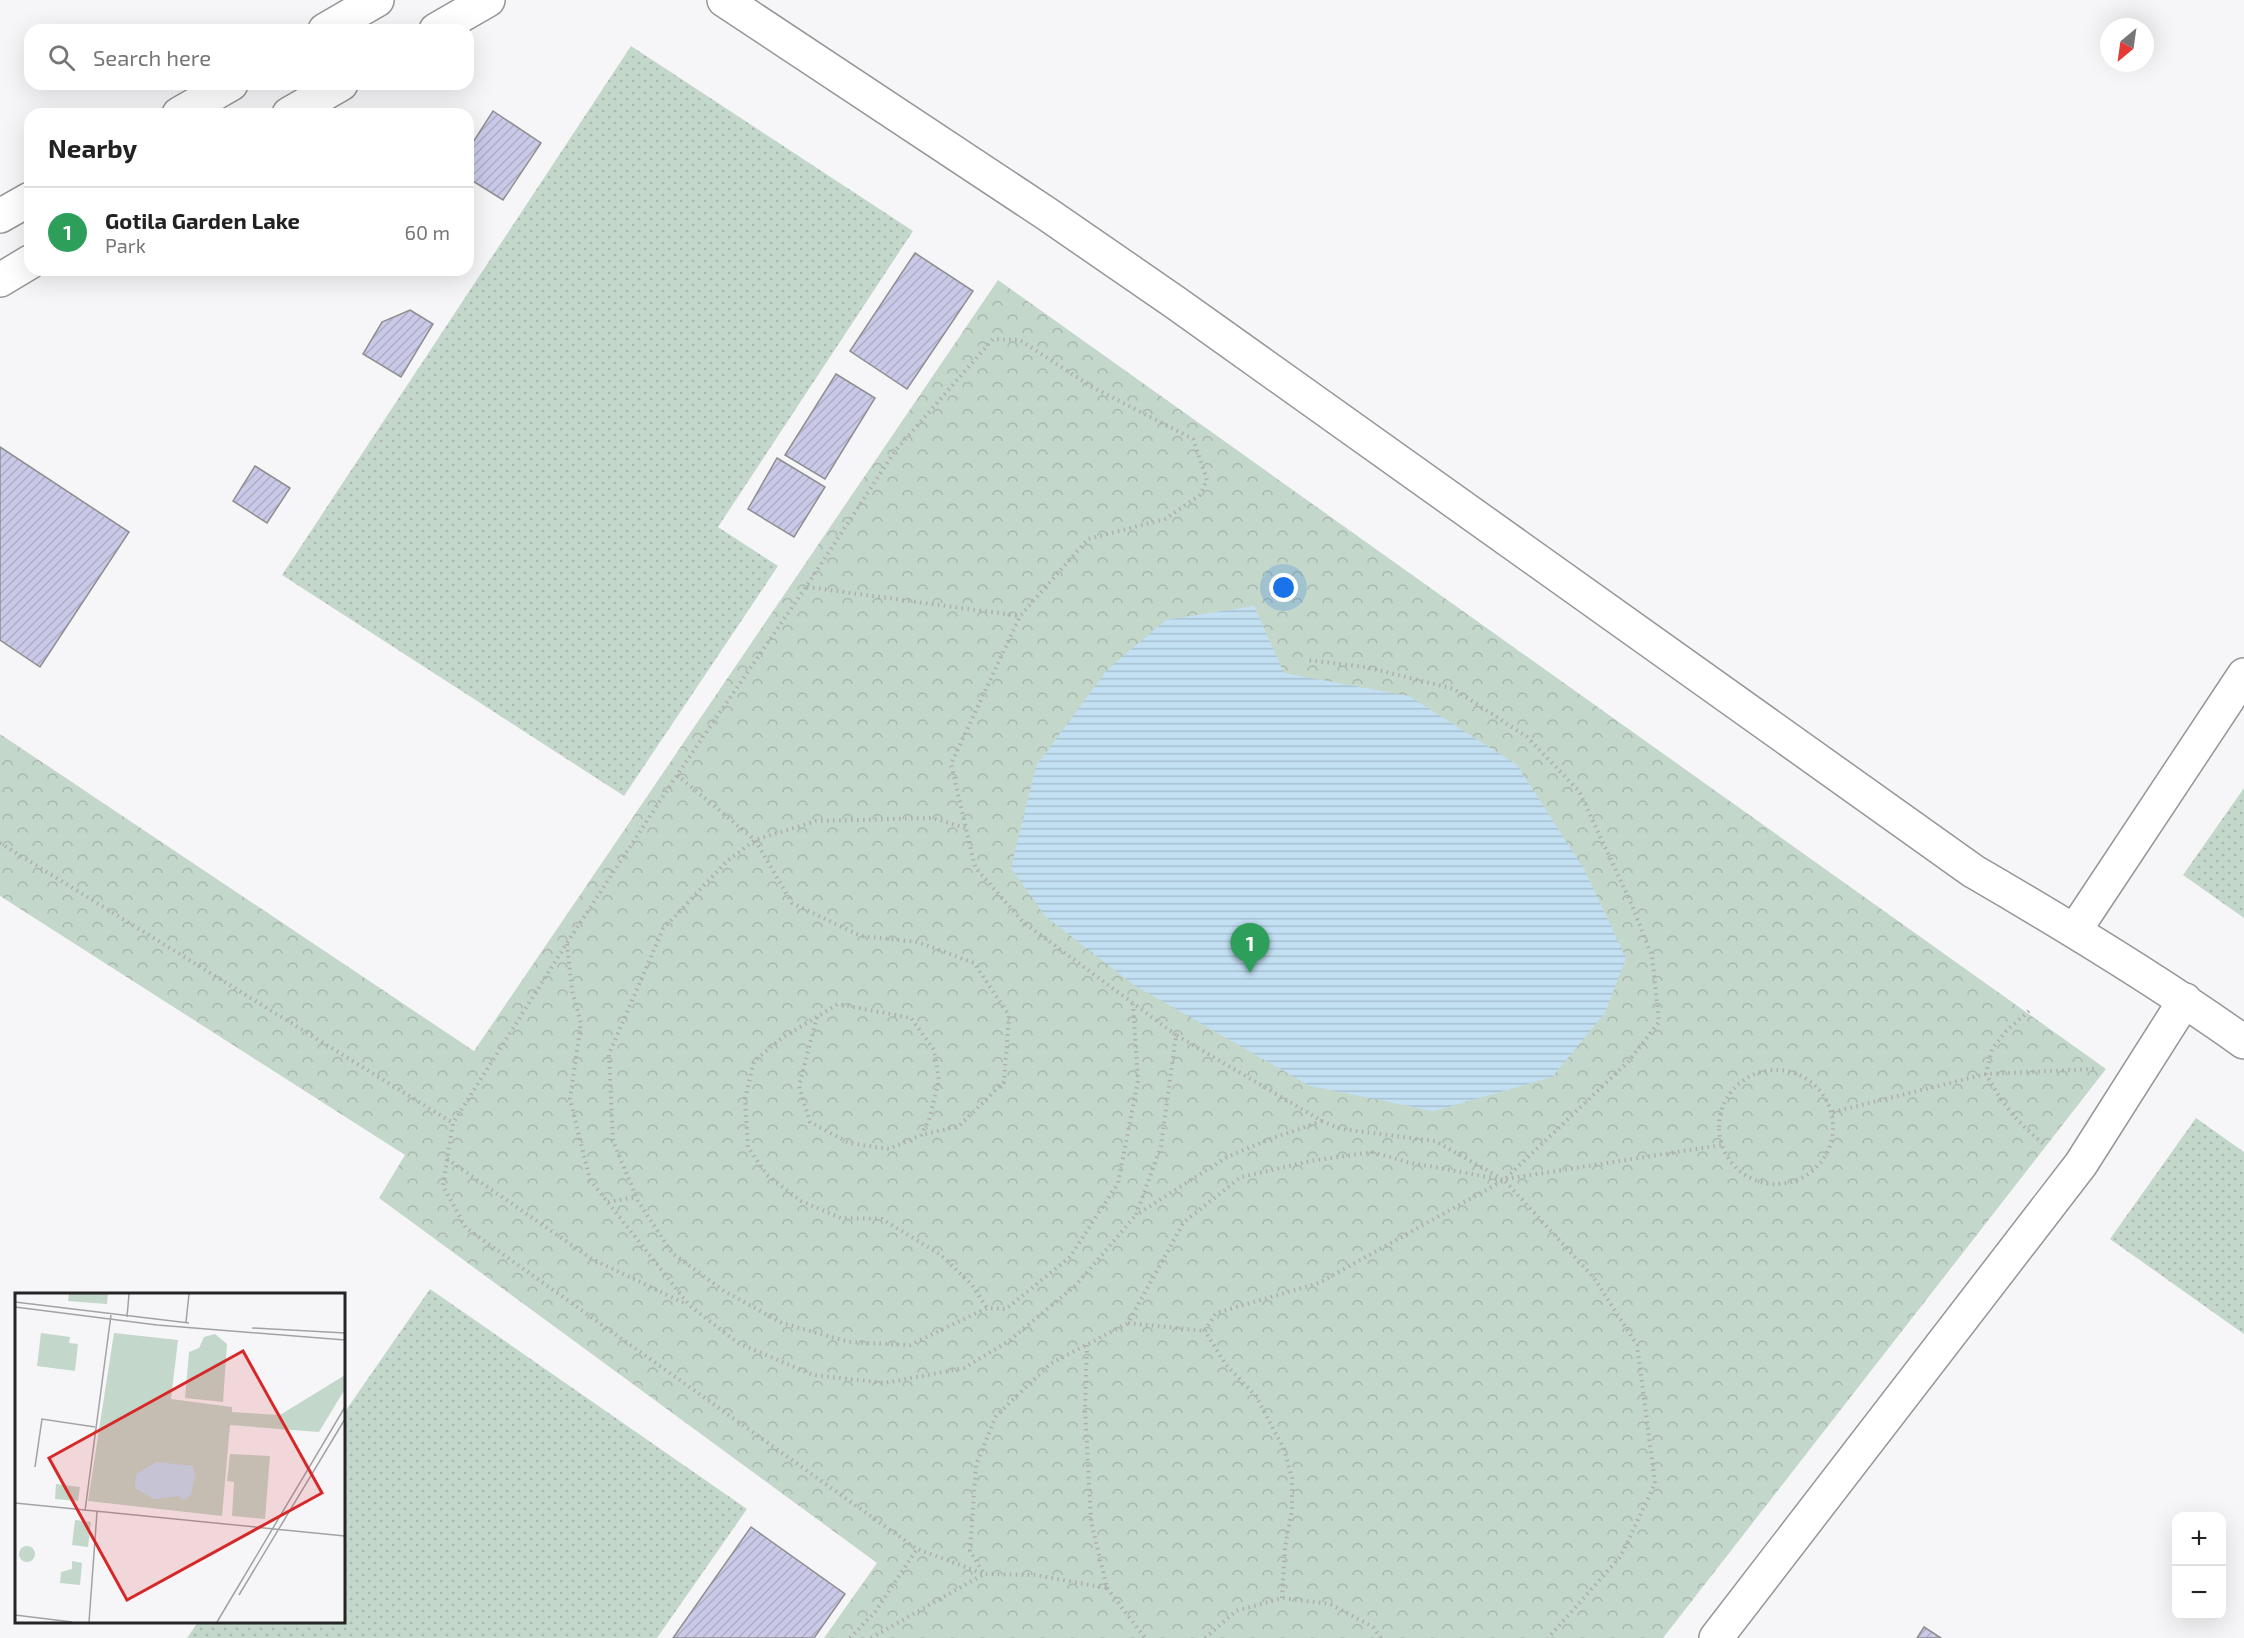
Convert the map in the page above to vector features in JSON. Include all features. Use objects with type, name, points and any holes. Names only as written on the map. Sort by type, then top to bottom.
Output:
[{"type":"street","points":[[335,24],[377,0]]},
{"type":"street","points":[[446,24],[488,0]]},
{"type":"street","points":[[724,0],[1047,213],[1973,871],[2075,930],[2185,1000],[2244,1042]]},
{"type":"street","points":[[189,108],[220,90]]},
{"type":"street","points":[[299,108],[331,90]]},
{"type":"street","points":[[0,216],[24,202]]},
{"type":"street","points":[[0,280],[24,266]]},
{"type":"street","points":[[2075,930],[2244,675]]},
{"type":"street","points":[[1716,1638],[2081,1164],[2185,1000]]},
{"type":"path","points":[[1107,1588],[1035,1575],[984,1574],[916,1549],[466,1228],[444,1186],[453,1123],[567,944],[677,775],[806,587],[895,451],[993,339],[1020,340],[1092,387],[1193,439],[1207,480],[1200,495],[1165,519],[1088,539],[1020,616],[951,764],[975,867],[1023,922],[1176,1035],[1322,1121],[1341,1129],[1435,1142],[1504,1180],[1594,1278],[1637,1345],[1655,1483],[1621,1556],[1548,1638]]},
{"type":"path","points":[[806,587],[1020,616]]},
{"type":"path","points":[[1205,1331],[1216,1313],[1319,1283],[1504,1180],[1628,1062],[1659,1023],[1652,956],[1631,903],[1579,791],[1527,737],[1454,689],[1366,667],[1306,660]]},
{"type":"path","points":[[677,775],[755,840],[792,903],[861,936],[918,942],[974,963],[1009,1016],[1004,1082],[959,1126],[921,1135],[889,1149],[849,1143],[810,1122],[799,1086],[817,1017]]},
{"type":"path","points":[[966,828],[933,818],[816,821],[755,840],[727,861],[663,929],[609,1054],[613,1141],[636,1197],[672,1253],[724,1291],[782,1323],[849,1342],[910,1346],[987,1308],[1006,1308],[1070,1257],[1118,1184],[1138,1081],[1132,1003]]},
{"type":"path","points":[[0,843],[453,1123]]},
{"type":"path","points":[[567,944],[572,990],[580,1023],[570,1099],[590,1180],[690,1306]]},
{"type":"path","points":[[921,1135],[929,1120],[939,1080],[934,1050],[910,1018],[838,1004],[782,1038],[754,1061],[745,1099],[748,1147],[767,1175],[801,1202],[841,1218],[882,1219],[941,1255],[972,1286],[987,1308]]},
{"type":"path","points":[[2028,1011],[2007,1030],[1992,1049],[1986,1074],[2002,1103],[2025,1128],[2046,1146]]},
{"type":"path","points":[[1136,1215],[1161,1146],[1176,1035]]},
{"type":"path","points":[[1833,1112],[1986,1074],[2095,1069]]},
{"type":"path","points":[[1780,1070],[1803,1076],[1820,1090],[1833,1112],[1834,1132],[1827,1154],[1813,1171],[1794,1182],[1771,1184],[1749,1178],[1732,1164],[1721,1144],[1718,1122],[1724,1100],[1739,1083],[1758,1072],[1780,1070]]},
{"type":"path","points":[[447,1159],[592,1259],[690,1306],[738,1343],[813,1375],[885,1383],[964,1368],[1009,1341],[1076,1285],[1136,1215],[1227,1157],[1269,1139],[1322,1121]]},
{"type":"path","points":[[984,1574],[970,1551],[976,1465],[996,1416],[1050,1364],[1128,1323],[1184,1222],[1241,1177],[1311,1161],[1372,1152],[1407,1162],[1504,1180],[1721,1144]]},
{"type":"path","points":[[608,1202],[636,1197]]},
{"type":"path","points":[[1128,1323],[1205,1331]]},
{"type":"path","points":[[1205,1331],[1226,1365],[1256,1396],[1284,1449],[1292,1478],[1292,1510],[1285,1548],[1282,1598]]},
{"type":"path","points":[[1087,1345],[1084,1409],[1091,1521],[1107,1588],[1144,1638]]},
{"type":"path","points":[[849,1638],[875,1612],[916,1549]]},
{"type":"path","points":[[871,1638],[984,1574]]},
{"type":"path","points":[[1205,1638],[1236,1611],[1282,1598],[1330,1604],[1373,1627],[1381,1638]]},
{"type":"green space","points":[[631,46],[913,231],[718,527],[778,566],[624,796],[282,575]]},
{"type":"green space","points":[[998,280],[2106,1069],[1663,1638],[824,1638],[877,1563],[379,1198],[405,1155],[0,896],[0,734],[474,1051]]},
{"type":"green space","points":[[2244,788],[2244,918],[2183,875]]},
{"type":"green space","points":[[2196,1118],[2244,1152],[2244,1334],[2110,1239]]},
{"type":"green space","points":[[430,1289],[747,1509],[657,1638],[187,1638],[197,1623],[345,1623],[345,1412]]},
{"type":"water","points":[[1254,606],[1284,673],[1409,696],[1517,765],[1584,869],[1626,958],[1605,1013],[1552,1077],[1434,1111],[1310,1086],[1134,985],[1045,916],[1011,868],[1036,766],[1107,670],[1166,620]]},
{"type":"building","points":[[493,111],[541,143],[503,200],[474,182],[474,141]]},
{"type":"building","points":[[915,253],[973,291],[907,389],[850,351]]},
{"type":"building","points":[[410,310],[433,324],[401,377],[363,354],[382,322]]},
{"type":"building","points":[[836,374],[875,398],[825,479],[785,455]]},
{"type":"building","points":[[0,447],[129,532],[40,667],[0,640]]},
{"type":"building","points":[[777,458],[825,487],[794,537],[748,509]]},
{"type":"building","points":[[255,466],[290,488],[267,523],[233,501]]},
{"type":"building","points":[[751,1527],[845,1594],[814,1638],[673,1638]]},
{"type":"building","points":[[1924,1627],[1941,1638],[1917,1638]]},
{"type":"place","name":"Gotila Garden Lake","points":[[1250,973]]}]
